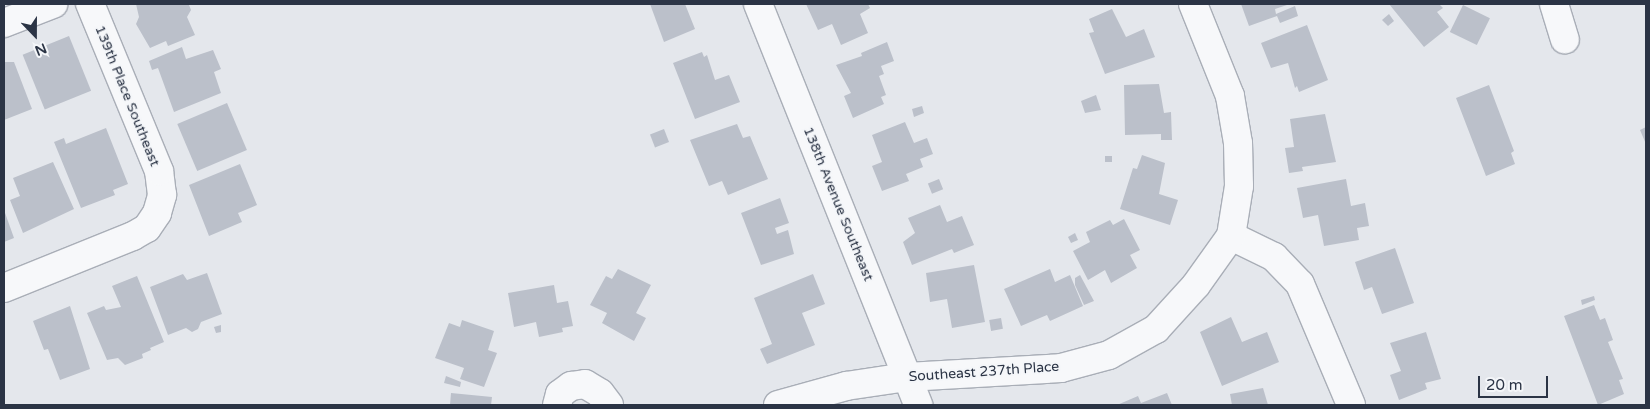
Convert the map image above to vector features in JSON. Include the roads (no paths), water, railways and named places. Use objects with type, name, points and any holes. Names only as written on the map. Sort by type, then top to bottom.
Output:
[{"type":"street","points":[[4,23],[53,4]]},
{"type":"street","name":"139th Place Southeast","points":[[4,288],[133,236],[148,228],[157,213],[162,195],[159,171],[90,4]]},
{"type":"street","name":"138th Avenue Southeast","points":[[758,4],[918,405]]},
{"type":"street","points":[[1194,4],[1230,96],[1238,143],[1239,186],[1231,236],[1274,257],[1300,284],[1352,405]]},
{"type":"street","points":[[1554,4],[1565,39]]},
{"type":"street","name":"Southeast 237th Place","points":[[778,405],[846,386],[907,377],[1062,368],[1109,355],[1156,329],[1196,285],[1231,236]]},
{"type":"street","points":[[557,405],[560,394],[571,386],[585,384],[600,393],[609,405]]}]
